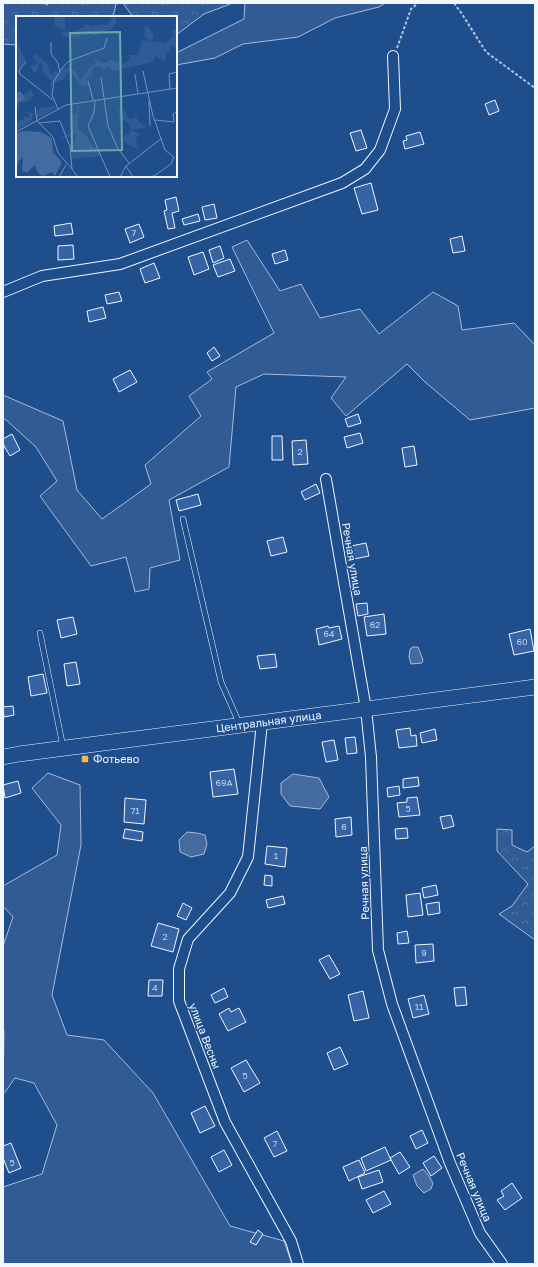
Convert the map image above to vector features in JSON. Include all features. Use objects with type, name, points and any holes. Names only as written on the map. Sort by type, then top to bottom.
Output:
[{"type":"main road","name":"Центральная улица","points":[[3,758],[19,754],[63,748],[535,688]]},
{"type":"street","points":[[3,292],[42,276],[120,264],[342,183],[365,169],[380,150],[395,109],[393,56]]},
{"type":"street","name":"Речная улица","points":[[326,479],[366,709],[372,757],[378,950],[392,1004],[450,1163],[480,1233],[502,1264]]},
{"type":"street","name":"улица Весны","points":[[262,722],[248,857],[230,893],[188,939],[178,969],[179,1000],[225,1122],[291,1242],[298,1264]]},
{"type":"lane","points":[[184,519],[221,682],[240,725]]},
{"type":"lane","points":[[40,633],[63,748]]},
{"type":"path","points":[[393,56],[411,9],[418,3]]},
{"type":"path","points":[[454,3],[486,52],[535,88]]},
{"type":"shaded area","points":[[245,3],[385,3],[379,7],[335,18],[298,37],[243,44],[215,58],[177,65],[177,52],[244,19]]},
{"type":"shaded area","points":[[247,240],[280,291],[301,284],[320,318],[360,309],[379,334],[433,292],[458,306],[462,330],[514,323],[535,345],[535,408],[470,420],[425,382],[407,364],[346,416],[331,398],[346,377],[264,374],[236,387],[229,467],[169,500],[180,560],[150,568],[149,589],[135,592],[126,557],[91,566],[40,496],[57,481],[36,447],[5,419],[3,420],[3,395],[63,421],[77,490],[102,519],[151,484],[145,465],[201,416],[189,396],[212,379],[207,372],[274,333],[232,247]]},
{"type":"shaded area","points":[[413,647],[418,647],[423,660],[422,663],[411,664],[409,657],[410,649]]},
{"type":"shaded area","points":[[48,773],[80,785],[81,845],[52,995],[67,1035],[104,1040],[153,1093],[230,1226],[284,1241],[292,1264],[3,1264],[3,1187],[42,1174],[57,1125],[34,1083],[15,1078],[3,1095],[3,946],[13,917],[3,906],[3,886],[57,855],[61,825],[32,788]]},
{"type":"shaded area","points":[[293,774],[319,778],[329,797],[320,809],[290,806],[281,794],[281,783]]},
{"type":"shaded area","points":[[187,832],[205,835],[207,844],[204,854],[191,857],[180,852],[179,840]]},
{"type":"shaded area","points":[[423,1169],[433,1183],[431,1189],[424,1193],[417,1186],[413,1175]]},
{"type":"green space","points":[[3,3],[44,3],[47,5],[49,3],[118,3],[116,4],[113,16],[16,16],[16,45],[3,44]]},
{"type":"green space","points":[[123,3],[233,3],[204,14],[177,34],[177,16],[132,16]]},
{"type":"green space","points":[[497,829],[512,830],[512,845],[527,852],[535,846],[535,940],[499,914],[512,906],[528,884],[497,851]]},
{"type":"building","points":[[495,100],[499,111],[489,115],[485,104]]},
{"type":"building","points":[[361,130],[367,148],[356,151],[350,133]]},
{"type":"building","points":[[420,132],[424,144],[405,149],[403,141],[407,140],[406,136]]},
{"type":"building","points":[[371,183],[378,210],[362,214],[354,188]]},
{"type":"building","points":[[176,197],[179,211],[172,213],[175,228],[168,229],[164,211],[167,210],[165,200]]},
{"type":"building","points":[[214,204],[217,218],[205,220],[202,207]]},
{"type":"building","points":[[198,214],[200,221],[184,225],[182,219]]},
{"type":"building","points":[[71,223],[73,234],[55,236],[54,226]]},
{"type":"building","points":[[139,224],[144,237],[130,243],[125,229]]},
{"type":"building","points":[[462,236],[465,251],[453,253],[450,239]]},
{"type":"building","points":[[73,245],[74,259],[58,260],[58,246]]},
{"type":"building","points":[[220,246],[224,258],[213,263],[209,250]]},
{"type":"building","points":[[285,250],[288,260],[275,264],[272,254]]},
{"type":"building","points":[[203,252],[209,269],[194,275],[188,257]]},
{"type":"building","points":[[230,259],[235,271],[218,277],[213,265]]},
{"type":"building","points":[[154,263],[160,278],[145,283],[140,269]]},
{"type":"building","points":[[119,292],[122,301],[107,304],[105,295]]},
{"type":"building","points":[[103,307],[106,318],[89,322],[87,311]]},
{"type":"building","points":[[214,347],[220,356],[212,361],[207,353]]},
{"type":"building","points":[[130,370],[137,382],[119,392],[113,379]]},
{"type":"building","points":[[358,414],[361,423],[348,427],[345,419]]},
{"type":"building","points":[[360,433],[363,443],[347,448],[344,437]]},
{"type":"building","points":[[12,434],[20,450],[10,456],[3,444],[3,439]]},
{"type":"building","points":[[272,436],[282,436],[283,460],[272,460]]},
{"type":"building","points":[[306,440],[308,464],[293,465],[292,441]]},
{"type":"building","points":[[414,446],[417,465],[405,467],[402,448]]},
{"type":"building","points":[[316,484],[320,493],[305,500],[301,492]]},
{"type":"building","points":[[198,494],[201,505],[179,511],[176,500]]},
{"type":"building","points":[[283,537],[287,552],[271,556],[267,541]]},
{"type":"building","points":[[366,543],[369,556],[354,559],[351,546]]},
{"type":"building","points":[[367,603],[368,614],[358,616],[356,604]]},
{"type":"building","points":[[384,614],[386,634],[367,636],[364,617]]},
{"type":"building","points":[[73,617],[77,634],[61,638],[57,620]]},
{"type":"building","points":[[328,626],[329,628],[339,626],[342,639],[319,645],[316,629]]},
{"type":"building","points":[[530,629],[534,651],[514,655],[509,634]]},
{"type":"building","points":[[275,654],[277,667],[260,669],[257,656]]},
{"type":"building","points":[[76,662],[80,684],[67,686],[64,664]]},
{"type":"building","points":[[43,674],[47,693],[31,696],[28,677]]},
{"type":"building","points":[[13,706],[14,715],[4,717],[3,707]]},
{"type":"building","points":[[410,728],[411,736],[416,735],[417,746],[399,748],[396,730]]},
{"type":"building","points":[[435,729],[437,740],[422,743],[420,733]]},
{"type":"building","points":[[355,737],[357,753],[347,754],[345,738]]},
{"type":"building","points":[[334,740],[338,760],[326,762],[322,742]]},
{"type":"building","points":[[234,769],[238,794],[213,797],[210,772]]},
{"type":"building","points":[[418,777],[419,786],[403,788],[403,779]]},
{"type":"building","points":[[18,781],[21,793],[5,798],[3,785]]},
{"type":"building","points":[[399,786],[400,795],[388,797],[387,788]]},
{"type":"building","points":[[417,797],[420,815],[399,817],[397,803],[407,802],[407,798]]},
{"type":"building","points":[[125,798],[146,800],[144,824],[124,822]]},
{"type":"building","points":[[451,815],[454,826],[443,829],[440,817]]},
{"type":"building","points":[[351,817],[352,835],[336,837],[335,819]]},
{"type":"building","points":[[407,828],[408,838],[396,839],[395,829]]},
{"type":"building","points":[[125,829],[143,832],[142,841],[123,838]]},
{"type":"building","points":[[267,846],[287,848],[285,867],[265,864]]},
{"type":"building","points":[[265,875],[272,876],[272,886],[264,885]]},
{"type":"building","points":[[436,885],[438,895],[424,898],[422,888]]},
{"type":"building","points":[[420,893],[423,915],[408,917],[406,895]]},
{"type":"building","points":[[283,896],[285,904],[268,908],[266,900]]},
{"type":"building","points":[[439,902],[440,913],[428,915],[426,904]]},
{"type":"building","points":[[183,903],[192,908],[186,920],[177,916]]},
{"type":"building","points":[[158,923],[179,929],[173,952],[151,946]]},
{"type":"building","points":[[407,931],[409,943],[398,944],[397,933]]},
{"type":"building","points":[[433,944],[434,961],[416,963],[415,945]]},
{"type":"building","points":[[329,955],[340,974],[330,979],[319,960]]},
{"type":"building","points":[[149,980],[163,980],[162,996],[148,996]]},
{"type":"building","points":[[465,987],[467,1005],[456,1006],[454,988]]},
{"type":"building","points":[[224,988],[228,997],[215,1003],[211,995]]},
{"type":"building","points":[[363,991],[369,1018],[354,1021],[348,995]]},
{"type":"building","points":[[424,995],[429,1014],[413,1018],[408,999]]},
{"type":"building","points":[[229,1008],[231,1012],[239,1008],[246,1022],[228,1031],[219,1014]]},
{"type":"building","points":[[340,1047],[348,1064],[334,1070],[327,1053]]},
{"type":"building","points":[[246,1060],[260,1083],[244,1092],[231,1068]]},
{"type":"building","points":[[205,1106],[215,1126],[200,1133],[191,1113]]},
{"type":"building","points":[[422,1130],[428,1143],[416,1149],[410,1136]]},
{"type":"building","points":[[277,1131],[287,1151],[274,1157],[264,1138]]},
{"type":"building","points":[[11,1143],[21,1168],[9,1173],[3,1158],[3,1146]]},
{"type":"building","points":[[385,1147],[391,1160],[366,1171],[361,1158]]},
{"type":"building","points":[[224,1150],[232,1165],[219,1172],[211,1157]]},
{"type":"building","points":[[400,1152],[410,1167],[399,1174],[390,1158]]},
{"type":"building","points":[[434,1156],[442,1168],[431,1176],[423,1163]]},
{"type":"building","points":[[359,1160],[365,1173],[349,1181],[343,1167]]},
{"type":"building","points":[[379,1170],[383,1182],[362,1189],[358,1177]]},
{"type":"building","points":[[512,1183],[522,1198],[505,1210],[497,1200],[504,1196],[501,1191]]},
{"type":"building","points":[[384,1191],[391,1204],[373,1213],[366,1200]]},
{"type":"building","points":[[258,1230],[263,1234],[256,1245],[250,1242]]},
{"type":"place","name":"Фотьево","points":[[85,759]]}]
